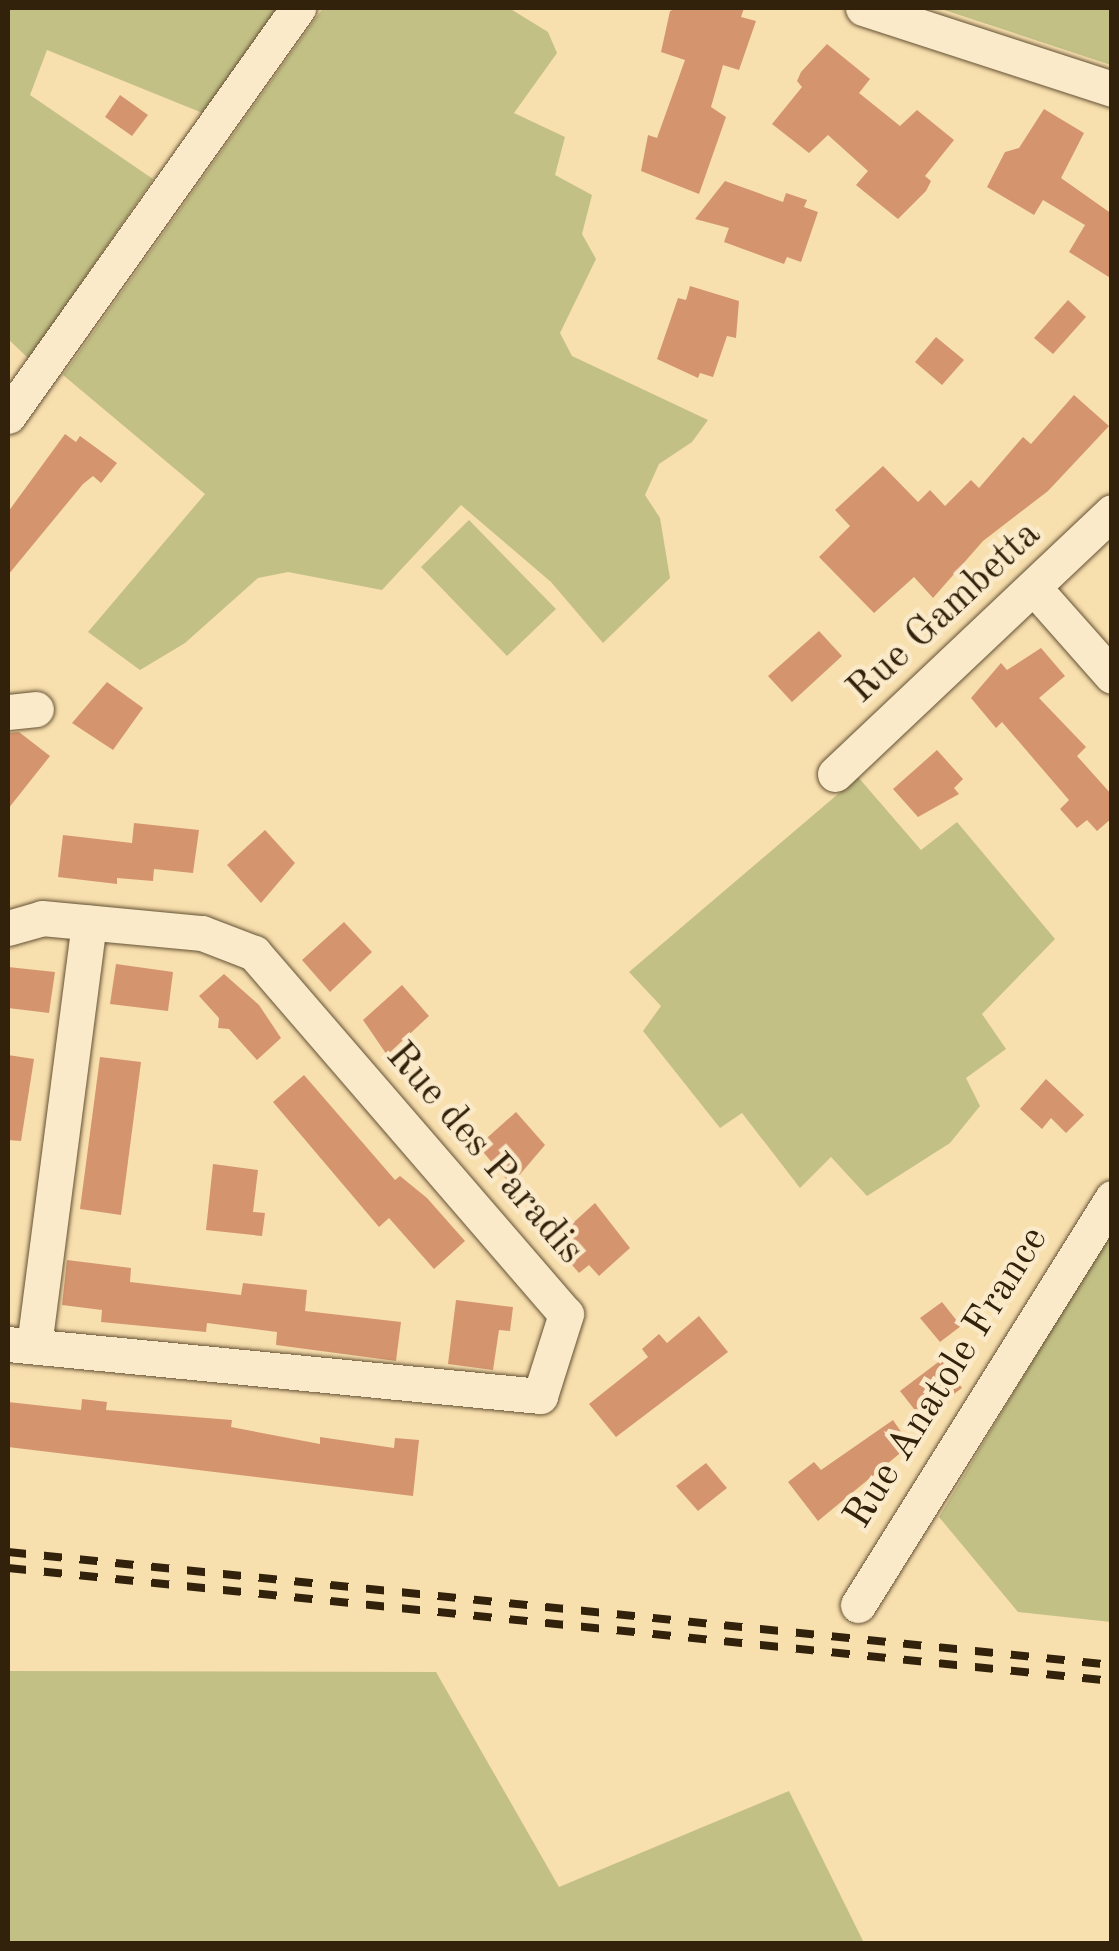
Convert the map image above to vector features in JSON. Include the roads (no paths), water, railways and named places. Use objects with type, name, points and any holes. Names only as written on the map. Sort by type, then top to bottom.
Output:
[{"type":"street","points":[[8,416],[298,8]]},
{"type":"street","points":[[863,8],[1112,89]]},
{"type":"street","name":"Rue Gambetta","points":[[835,774],[1035,589],[1112,512]]},
{"type":"street","points":[[1035,589],[1112,676]]},
{"type":"street","name":"Rue des Paradis","points":[[8,928],[42,918],[202,933],[254,953],[566,1314],[540,1396],[20,1345]]},
{"type":"street","points":[[20,1345],[89,922]]},
{"type":"street","name":"Rue Anatole France","points":[[858,1604],[1112,1198]]},
{"type":"railway","points":[[8,1552],[1112,1665]]},
{"type":"railway","points":[[8,1568],[1112,1681]]}]
